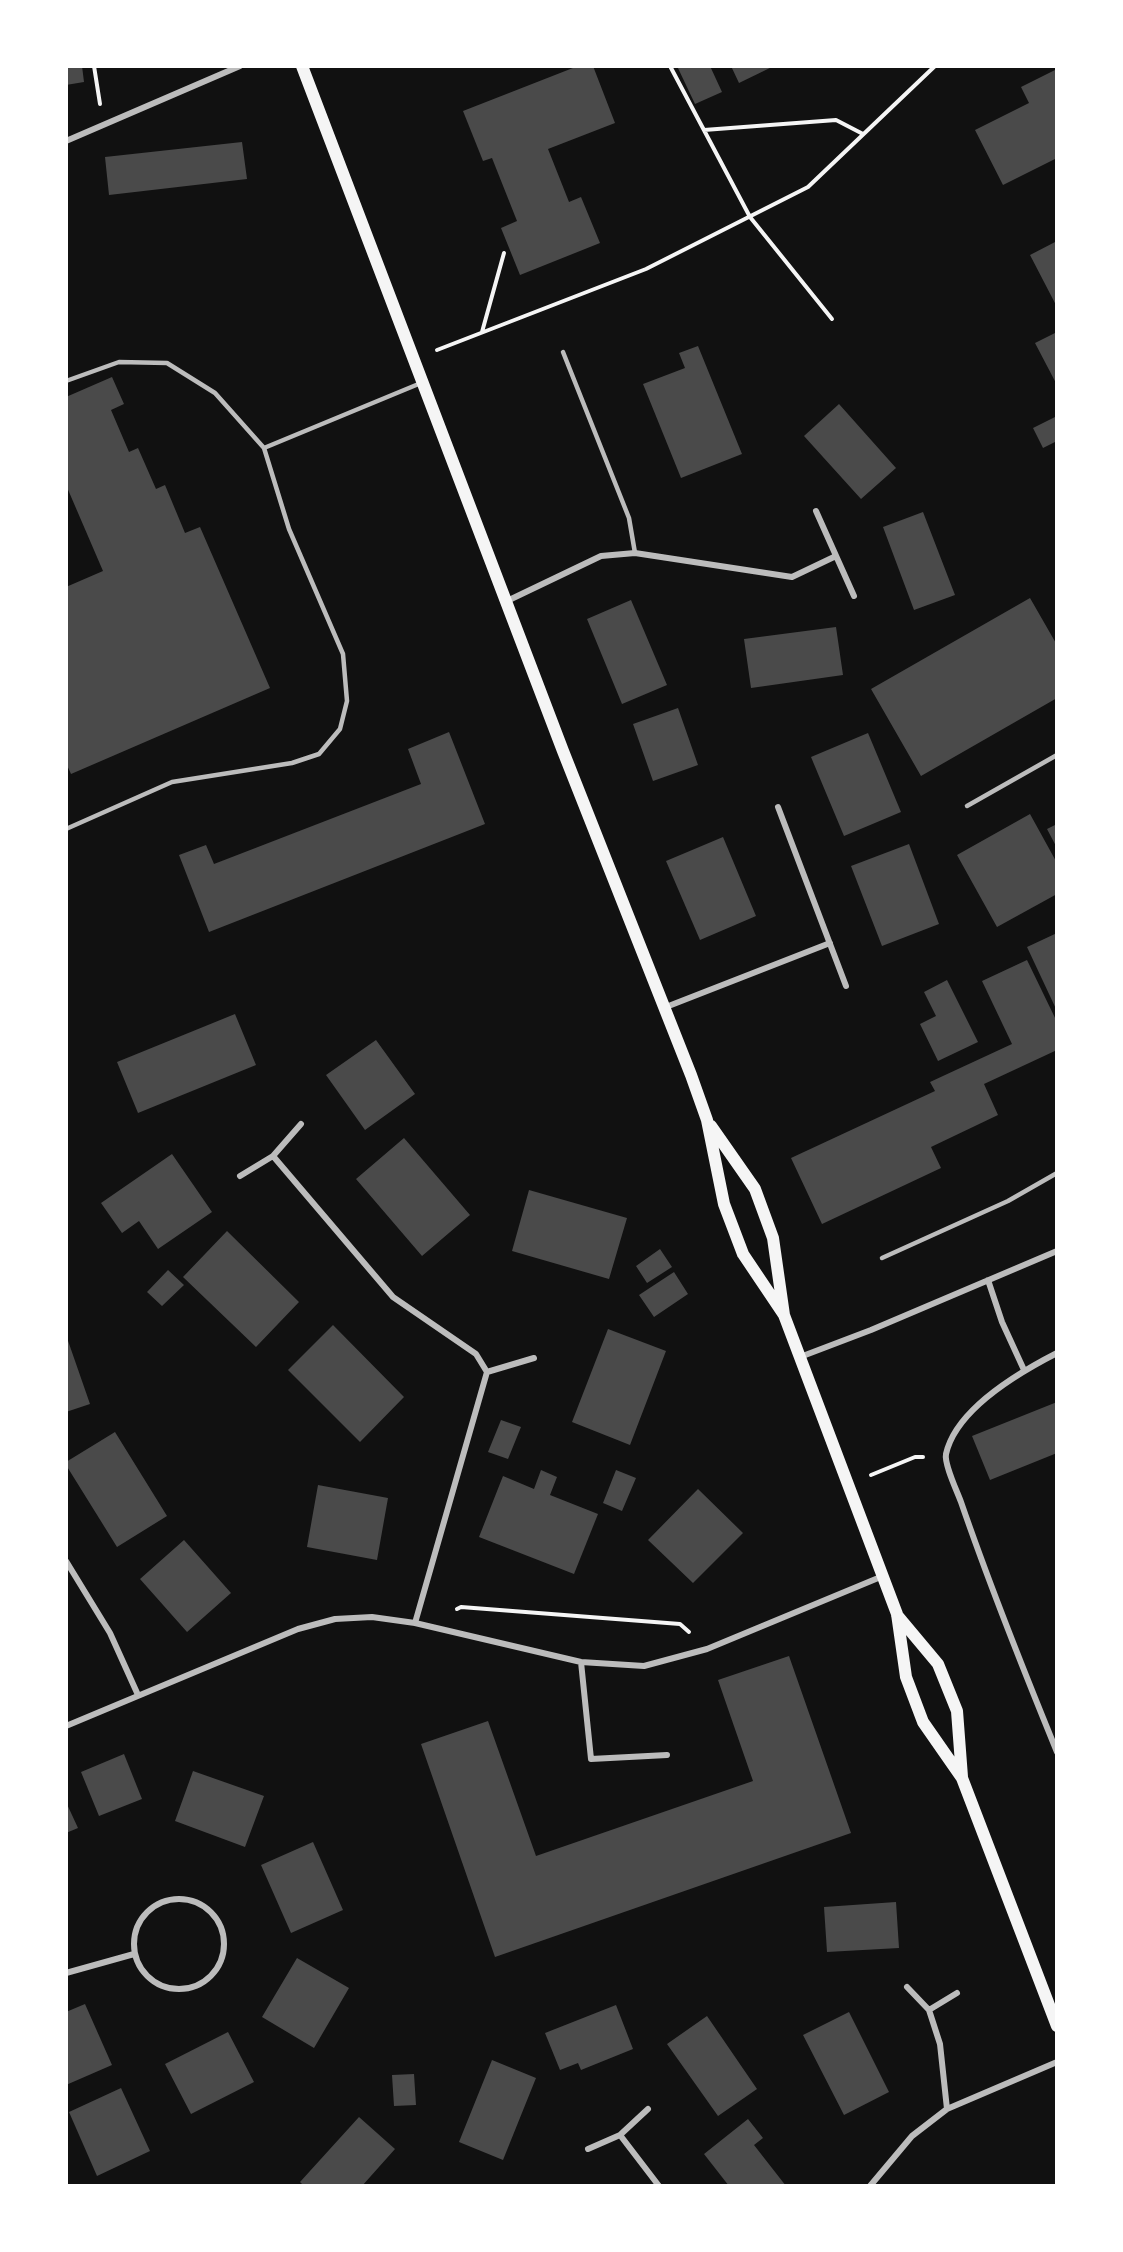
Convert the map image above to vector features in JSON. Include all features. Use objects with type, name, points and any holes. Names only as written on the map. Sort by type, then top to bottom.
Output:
[{"type":"main road","points":[[302,66],[563,751],[666,1007],[707,1120],[724,1204],[743,1254],[784,1315]]},
{"type":"main road","points":[[707,1120],[755,1189],[773,1238],[784,1315],[897,1614],[906,1677],[923,1722],[962,1778],[1057,2026]]},
{"type":"main road","points":[[897,1614],[938,1664],[957,1712],[962,1778]]},
{"type":"street","points":[[66,141],[240,66]]},
{"type":"street","points":[[816,511],[854,596]]},
{"type":"street","points":[[507,601],[601,556],[635,553],[792,577],[836,556]]},
{"type":"street","points":[[778,807],[846,986]]},
{"type":"street","points":[[666,1007],[830,943]]},
{"type":"street","points":[[240,1176],[273,1156],[301,1124]]},
{"type":"street","points":[[273,1156],[393,1297],[476,1354],[487,1372],[415,1623]]},
{"type":"street","points":[[799,1358],[1057,1251]]},
{"type":"street","points":[[988,1280],[1002,1322],[1024,1370]]},
{"type":"street","points":[[1057,1353],[1024,1370],[971,1411],[953,1433],[945,1457],[984,1568],[1057,1751]]},
{"type":"street","points":[[487,1372],[534,1358]]},
{"type":"street","points":[[66,1561],[110,1633],[138,1695]]},
{"type":"street","points":[[66,1726],[307,1627],[335,1619],[372,1617],[415,1623],[581,1662],[644,1666],[707,1649],[883,1576]]},
{"type":"street","points":[[581,1662],[591,1759],[667,1755]]},
{"type":"street","points":[[172,1899],[187,1899],[201,1904],[213,1914],[221,1927],[224,1941],[223,1956],[217,1970],[206,1981],[193,1988],[178,1990],[163,1987],[150,1980],[140,1968],[134,1954],[133,1939],[137,1925],[152,1908],[172,1899]]},
{"type":"street","points":[[66,1973],[134,1954]]},
{"type":"street","points":[[907,1987],[929,2010],[940,2044],[948,2109]]},
{"type":"street","points":[[929,2010],[957,1993]]},
{"type":"street","points":[[870,2186],[912,2136],[948,2109],[1057,2062]]},
{"type":"street","points":[[588,2149],[620,2135],[648,2109]]},
{"type":"street","points":[[620,2135],[659,2186]]},
{"type":"lane","points":[[564,352],[629,518],[635,553]]},
{"type":"lane","points":[[66,381],[119,362],[167,363],[214,393],[264,448],[289,529],[343,654],[347,701],[340,729],[319,754],[292,763],[172,782],[66,829]]},
{"type":"lane","points":[[264,448],[423,382]]},
{"type":"lane","points":[[967,806],[1057,755]]},
{"type":"lane","points":[[882,1258],[1008,1201],[1057,1173]]},
{"type":"path","points":[[94,66],[104,125]]},
{"type":"path","points":[[670,66],[750,217],[832,319]]},
{"type":"path","points":[[414,359],[646,269],[808,187],[935,66]]},
{"type":"path","points":[[704,130],[836,120],[863,134]]},
{"type":"path","points":[[482,333],[504,253]]},
{"type":"path","points":[[848,1484],[915,1457],[945,1457]]},
{"type":"path","points":[[415,1623],[461,1607],[680,1624],[707,1649]]},
{"type":"building","points":[[66,66],[82,66],[84,82],[66,85]]},
{"type":"building","points":[[578,66],[593,66],[615,123],[548,149],[569,202],[581,197],[600,243],[520,275],[501,228],[517,221],[492,158],[483,161],[463,111]]},
{"type":"building","points":[[677,66],[710,66],[722,92],[695,104]]},
{"type":"building","points":[[731,66],[774,66],[739,83]]},
{"type":"building","points":[[1057,69],[1057,158],[1003,185],[975,130],[1029,103],[1021,87]]},
{"type":"building","points":[[242,142],[247,179],[109,195],[105,157]]},
{"type":"building","points":[[1057,241],[1057,307],[1030,255]]},
{"type":"building","points":[[1057,332],[1057,385],[1035,343]]},
{"type":"building","points":[[698,346],[742,454],[681,478],[643,384],[685,368],[679,353]]},
{"type":"building","points":[[112,377],[124,404],[111,410],[129,452],[138,448],[156,489],[165,485],[185,533],[200,527],[270,688],[71,774],[66,763],[66,587],[103,571],[66,485],[66,397]]},
{"type":"building","points":[[839,404],[896,468],[861,499],[804,436]]},
{"type":"building","points":[[1057,416],[1057,441],[1043,448],[1033,428]]},
{"type":"building","points":[[923,512],[955,595],[914,610],[883,527]]},
{"type":"building","points":[[1030,598],[1057,645],[1057,698],[921,776],[871,689]]},
{"type":"building","points":[[631,600],[667,685],[622,704],[587,619]]},
{"type":"building","points":[[836,627],[843,675],[751,688],[744,639]]},
{"type":"building","points":[[678,708],[698,765],[653,781],[633,724]]},
{"type":"building","points":[[449,732],[485,824],[209,932],[179,855],[206,845],[214,864],[421,784],[408,749]]},
{"type":"building","points":[[868,733],[901,812],[844,836],[811,757]]},
{"type":"building","points":[[1030,814],[1057,863],[1057,894],[997,927],[957,855]]},
{"type":"building","points":[[1057,824],[1057,848],[1047,829]]},
{"type":"building","points":[[723,837],[756,916],[700,940],[666,861]]},
{"type":"building","points":[[909,844],[939,924],[882,946],[851,866]]},
{"type":"building","points":[[1057,933],[1057,1011],[1027,947]]},
{"type":"building","points":[[1027,960],[1057,1022],[1057,1050],[984,1084],[998,1115],[931,1147],[941,1168],[822,1224],[791,1158],[935,1091],[930,1082],[1012,1044],[982,981]]},
{"type":"building","points":[[947,980],[978,1042],[938,1061],[920,1024],[936,1016],[924,992]]},
{"type":"building","points":[[235,1014],[256,1065],[138,1113],[117,1062]]},
{"type":"building","points":[[376,1040],[415,1094],[365,1130],[326,1075]]},
{"type":"building","points":[[404,1138],[470,1215],[422,1256],[356,1179]]},
{"type":"building","points":[[172,1154],[212,1212],[158,1249],[139,1221],[122,1233],[101,1203]]},
{"type":"building","points":[[529,1190],[627,1218],[609,1279],[512,1251]]},
{"type":"building","points":[[227,1231],[299,1302],[256,1347],[183,1277]]},
{"type":"building","points":[[660,1249],[672,1267],[647,1283],[636,1266]]},
{"type":"building","points":[[168,1270],[184,1285],[162,1306],[147,1292]]},
{"type":"building","points":[[674,1272],[688,1294],[654,1317],[639,1295]]},
{"type":"building","points":[[333,1325],[404,1397],[360,1442],[288,1370]]},
{"type":"building","points":[[608,1329],[666,1351],[630,1445],[572,1422]]},
{"type":"building","points":[[66,1335],[90,1404],[66,1412]]},
{"type":"building","points":[[1057,1402],[1057,1453],[990,1480],[972,1436]]},
{"type":"building","points":[[501,1420],[521,1427],[508,1459],[488,1452]]},
{"type":"building","points":[[115,1432],[167,1516],[117,1547],[66,1465],[66,1462]]},
{"type":"building","points":[[541,1470],[557,1477],[550,1495],[598,1514],[574,1574],[479,1537],[503,1476],[534,1489]]},
{"type":"building","points":[[616,1470],[636,1478],[622,1511],[603,1503]]},
{"type":"building","points":[[318,1485],[388,1498],[377,1560],[307,1547]]},
{"type":"building","points":[[698,1489],[743,1533],[693,1583],[648,1540]]},
{"type":"building","points":[[184,1540],[231,1593],[187,1632],[140,1579]]},
{"type":"building","points":[[789,1656],[851,1833],[495,1957],[421,1744],[488,1721],[536,1856],[753,1781],[718,1680]]},
{"type":"building","points":[[124,1754],[142,1799],[99,1816],[81,1772]]},
{"type":"building","points":[[193,1771],[264,1796],[245,1847],[175,1821]]},
{"type":"building","points":[[66,1802],[78,1828],[66,1833]]},
{"type":"building","points":[[313,1842],[343,1910],[291,1933],[261,1865]]},
{"type":"building","points":[[896,1902],[899,1948],[827,1952],[824,1907]]},
{"type":"building","points":[[297,1958],[349,1988],[314,2048],[262,2017]]},
{"type":"building","points":[[85,2004],[112,2065],[66,2085],[66,2012]]},
{"type":"building","points":[[616,2005],[633,2049],[581,2070],[578,2063],[560,2070],[545,2033]]},
{"type":"building","points":[[849,2012],[889,2092],[844,2115],[803,2035]]},
{"type":"building","points":[[707,2016],[757,2089],[718,2116],[667,2044]]},
{"type":"building","points":[[228,2032],[254,2082],[191,2114],[165,2064]]},
{"type":"building","points":[[492,2060],[536,2078],[503,2160],[459,2142]]},
{"type":"building","points":[[414,2074],[416,2105],[394,2106],[392,2075]]},
{"type":"building","points":[[121,2088],[150,2151],[97,2176],[69,2112]]},
{"type":"building","points":[[359,2117],[395,2149],[362,2186],[304,2186],[300,2182]]},
{"type":"building","points":[[748,2119],[763,2138],[754,2145],[786,2186],[729,2186],[704,2154]]}]
